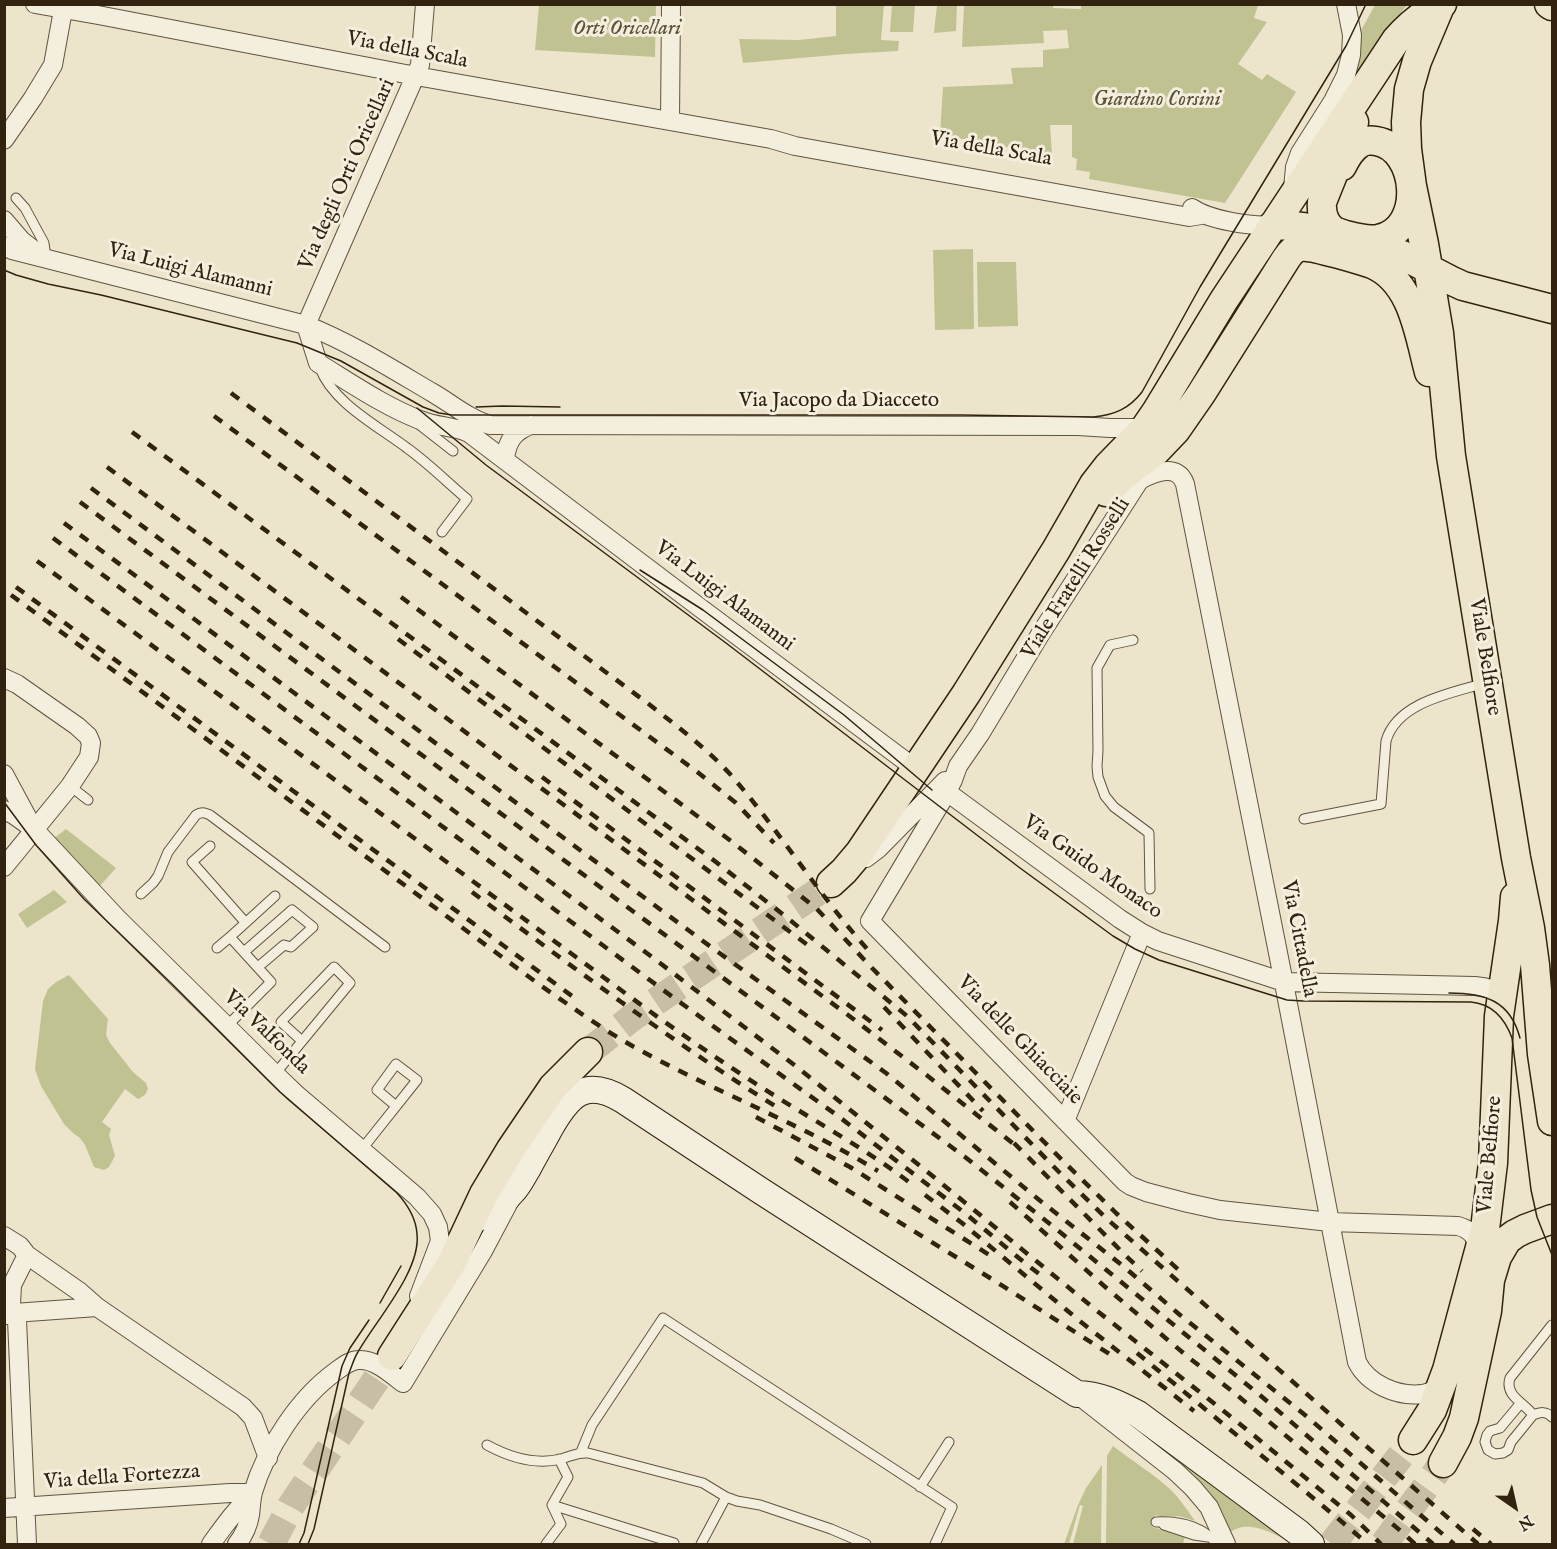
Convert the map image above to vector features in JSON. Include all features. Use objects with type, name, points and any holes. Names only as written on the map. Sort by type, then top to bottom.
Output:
[{"type":"main road","points":[[1419,4],[1382,61],[1362,99],[1327,189],[1322,206],[1324,218],[1331,229],[1402,255],[1463,286],[1552,309]]},
{"type":"main road","points":[[1273,225],[1292,225],[1366,240],[1377,239],[1400,228],[1407,216],[1412,186],[1406,137],[1409,89],[1417,61],[1441,5]]},
{"type":"main road","points":[[833,881],[860,852],[966,694],[1098,478],[1145,428],[1166,397],[1224,300],[1396,40],[1415,21],[1441,5]]},
{"type":"main road","points":[[1327,189],[1350,152],[1358,144],[1367,141],[1382,142],[1394,149],[1406,168],[1412,186]]},
{"type":"main road","name":"Viale Belfiore","points":[[1412,186],[1439,333],[1451,456],[1516,858],[1530,928],[1542,1054],[1552,1121]]},
{"type":"main road","name":"Viale Belfiore","points":[[1300,247],[1313,248],[1372,264],[1386,271],[1398,285],[1414,313],[1451,456]]},
{"type":"main road","name":"Viale Fratelli Rosselli","points":[[1056,550],[1107,490],[1155,452],[1176,430],[1291,252],[1300,247]]},
{"type":"main road","name":"Viale Belfiore","points":[[1413,1440],[1428,1416],[1447,1370],[1485,1229],[1493,1163],[1501,1001],[1513,921],[1516,858]]},
{"type":"main road","points":[[400,1358],[499,1168],[544,1099],[588,1052]]},
{"type":"main road","name":"Viale Belfiore","points":[[1443,1463],[1464,1418],[1495,1262],[1507,1240],[1519,1232],[1552,1219]]},
{"type":"main road","name":"Viale Belfiore","points":[[1487,1311],[1505,1268],[1515,1255],[1526,1245],[1552,1233]]},
{"type":"street","name":"Via della Scala","points":[[36,4],[63,10],[98,10],[416,76],[1189,217],[1201,215],[1251,225],[1273,225]]},
{"type":"street","name":"Via degli Orti Oricellari","points":[[306,325],[416,76],[421,61],[425,4]]},
{"type":"street","points":[[670,121],[671,4]]},
{"type":"street","points":[[1292,196],[1295,167],[1300,153],[1333,101],[1346,75],[1351,55],[1352,35],[1346,4]]},
{"type":"street","points":[[4,140],[53,65],[63,10]]},
{"type":"street","points":[[4,220],[32,249],[54,260]]},
{"type":"street","name":"Via Luigi Alamanni","points":[[4,246],[54,260],[188,289],[306,325],[351,345],[475,420],[495,425],[533,424]]},
{"type":"street","points":[[306,325],[318,363]]},
{"type":"street","name":"Via Luigi Alamanni","points":[[318,363],[406,414],[428,423],[469,433],[916,769]]},
{"type":"street","name":"Viale Fratelli Rosselli","points":[[1145,428],[1171,424],[1182,418],[1193,406]]},
{"type":"street","points":[[505,459],[513,436],[524,427],[533,424]]},
{"type":"street","name":"Via Jacopo da Diacceto","points":[[533,424],[1145,428]]},
{"type":"street","name":"Viale Fratelli Rosselli","points":[[833,881],[873,853],[958,766],[1139,481],[1156,462],[1176,430]]},
{"type":"street","name":"Via Cittadella","points":[[1139,481],[1160,472],[1173,471],[1181,475],[1185,484],[1356,1358],[1361,1369],[1376,1384],[1402,1392],[1423,1394],[1440,1389]]},
{"type":"street","points":[[4,678],[17,684],[77,726],[88,736],[91,743],[89,757],[36,837],[4,867]]},
{"type":"street","points":[[966,694],[980,720],[982,731]]},
{"type":"street","name":"Viale Fratelli Rosselli","points":[[870,921],[947,792],[958,766]]},
{"type":"street","points":[[4,774],[36,837]]},
{"type":"street","name":"Via Guido Monaco","points":[[947,792],[1110,912],[1143,929],[1158,940],[1284,982],[1475,986],[1494,991],[1501,1001]]},
{"type":"street","points":[[4,810],[14,815],[36,837]]},
{"type":"street","name":"Via Valfonda","points":[[36,837],[119,916],[275,1074],[417,1197],[432,1214],[438,1227],[440,1241],[400,1358]]},
{"type":"street","name":"Via delle Ghiacciaie","points":[[870,921],[1125,1182],[1137,1189],[1220,1210],[1330,1222]]},
{"type":"street","points":[[1065,1121],[1143,929]]},
{"type":"street","points":[[211,1545],[240,1506],[276,1441],[296,1412],[325,1379],[342,1366],[358,1360],[380,1367],[403,1383],[400,1358],[483,1251],[515,1190],[568,1101],[579,1093],[593,1090],[608,1092],[623,1100],[1077,1394],[1175,1471],[1193,1488],[1209,1507],[1218,1542]]},
{"type":"street","points":[[483,1251],[472,1220],[489,1213],[515,1190]]},
{"type":"street","points":[[1330,1222],[1462,1227],[1475,1237],[1478,1246],[1477,1259]]},
{"type":"street","points":[[4,1236],[97,1307],[247,1410],[253,1418],[268,1458]]},
{"type":"street","points":[[9,1314],[12,1285],[27,1255]]},
{"type":"street","points":[[9,1314],[97,1307]]},
{"type":"street","points":[[9,1314],[17,1320],[27,1545]]},
{"type":"street","points":[[1077,1394],[1102,1398],[1138,1414],[1299,1533],[1311,1545]]},
{"type":"street","points":[[240,1540],[250,1516],[247,1493]]},
{"type":"street","name":"Via della Fortezza","points":[[4,1508],[247,1493]]},
{"type":"lane","points":[[16,198],[25,208],[54,260]]},
{"type":"lane","points":[[318,363],[328,384],[351,407],[409,449],[467,499],[442,532]]},
{"type":"lane","points":[[406,414],[453,451]]},
{"type":"lane","points":[[1133,640],[1110,645],[1097,668],[1097,766],[1101,787],[1114,807],[1149,833],[1150,889]]},
{"type":"lane","points":[[1304,819],[1380,804],[1386,741],[1396,722],[1427,701],[1488,682]]},
{"type":"lane","points":[[70,786],[88,800]]},
{"type":"lane","points":[[141,894],[158,876],[168,852],[196,815],[200,812],[205,813],[385,946]]},
{"type":"lane","points":[[210,846],[192,862],[246,922]]},
{"type":"lane","points":[[217,948],[275,896]]},
{"type":"lane","points":[[244,952],[292,910],[313,927],[291,947],[284,945],[258,968]]},
{"type":"lane","points":[[227,1026],[271,982],[230,937]]},
{"type":"lane","points":[[275,1074],[351,983],[334,968],[281,1022],[302,1041]]},
{"type":"lane","points":[[361,1150],[417,1080],[396,1064],[377,1090],[396,1106]]},
{"type":"lane","points":[[580,1452],[592,1425],[663,1318],[952,1508],[935,1545]]},
{"type":"lane","points":[[1533,1415],[1510,1392],[1509,1380],[1552,1326]]},
{"type":"lane","points":[[1520,1404],[1500,1428],[1487,1435],[1485,1442],[1488,1449],[1495,1454],[1509,1448],[1511,1442],[1533,1415],[1546,1413],[1552,1417]]},
{"type":"lane","points":[[920,1487],[949,1442]]},
{"type":"lane","points":[[487,1445],[498,1451],[539,1462],[559,1459],[580,1452],[704,1483],[726,1497],[760,1505],[821,1526],[866,1545]]},
{"type":"lane","points":[[552,1505],[568,1477],[559,1459]]},
{"type":"lane","points":[[701,1545],[726,1497]]},
{"type":"lane","points":[[552,1505],[675,1544]]},
{"type":"lane","points":[[546,1545],[561,1524],[552,1505]]},
{"type":"lane","points":[[1156,1522],[1188,1525],[1218,1542],[1194,1535],[1156,1522]]},
{"type":"green space","points":[[884,4],[881,40],[899,41],[898,51],[743,63],[739,39],[799,40],[836,36],[836,5]]},
{"type":"green space","name":"Giardino Corsini","points":[[1053,4],[1053,8],[1081,9],[1081,4],[1258,5],[1254,18],[1267,22],[1238,64],[1262,80],[1267,74],[1296,92],[1225,203],[1089,179],[1090,172],[1076,170],[1077,159],[1072,157],[1072,125],[1050,125],[1052,155],[940,135],[943,87],[1013,84],[1011,68],[1043,67],[1043,50],[1069,48],[1067,30],[1043,31],[1044,43],[962,47],[964,5]]},
{"type":"green space","name":"Orti Oricellari","points":[[539,5],[656,5],[655,57],[535,50]]},
{"type":"green space","points":[[892,5],[915,5],[913,32],[890,32]]},
{"type":"green space","points":[[937,5],[957,5],[956,31],[934,33]]},
{"type":"green space","points":[[1375,5],[1407,5],[1377,43],[1332,115],[1359,34]]},
{"type":"green space","points":[[973,249],[974,329],[935,330],[933,250]]},
{"type":"green space","points":[[977,262],[1016,262],[1018,326],[978,327]]},
{"type":"green space","points":[[66,829],[116,868],[98,888],[53,839]]},
{"type":"green space","points":[[54,890],[67,902],[27,928],[18,914]]},
{"type":"green space","points":[[69,975],[108,1019],[106,1035],[110,1043],[133,1072],[146,1083],[148,1089],[145,1095],[138,1099],[125,1089],[102,1122],[111,1129],[109,1135],[115,1156],[109,1167],[104,1170],[94,1167],[85,1145],[64,1124],[41,1086],[35,1069],[43,1001],[48,989]]},
{"type":"green space","points":[[1143,1429],[1290,1542],[1260,1528],[1244,1527],[1229,1533],[1222,1511],[1206,1488],[1186,1468],[1142,1433]]},
{"type":"green space","points":[[1113,1446],[1164,1484],[1187,1509],[1195,1521],[1179,1516],[1166,1518],[1155,1515],[1152,1527],[1185,1536],[1183,1544],[1106,1544],[1107,1456]]},
{"type":"green space","points":[[1102,1465],[1101,1544],[1073,1544],[1083,1506],[1080,1505],[1069,1544],[1064,1544],[1086,1488]]},
{"type":"tunnel","points":[[588,1052],[633,1017],[831,883]]},
{"type":"tunnel","points":[[271,1544],[291,1506],[392,1356]]},
{"type":"tunnel","points":[[1332,1544],[1413,1440]]},
{"type":"tunnel","points":[[1384,1544],[1443,1463]]},
{"type":"tram line","points":[[4,270],[48,284],[297,343],[341,361],[423,407],[452,415],[1101,416],[1126,407],[1142,392],[1200,287],[1346,46],[1366,4]]},
{"type":"tram line","points":[[476,407],[560,407]]},
{"type":"tram line","points":[[417,408],[486,465],[726,643],[1020,868],[1113,936],[1135,949],[1159,960],[1287,1000],[1471,1002],[1491,1009],[1506,1025],[1512,1038],[1531,1190],[1537,1217],[1552,1255]]},
{"type":"tram line","points":[[640,570],[703,610],[844,715],[932,790]]},
{"type":"tram line","points":[[4,802],[36,845],[84,899],[280,1092],[397,1193],[413,1217],[417,1234],[412,1264],[396,1295],[357,1354],[349,1373],[314,1529],[308,1544]]},
{"type":"tram line","points":[[1449,993],[1462,993],[1494,1001],[1510,1015],[1520,1038]]},
{"type":"tram line","points":[[380,1303],[401,1266]]},
{"type":"tram line","points":[[299,1544],[304,1533],[342,1366],[350,1348],[369,1320]]},
{"type":"railway","points":[[231,393],[650,705],[702,747],[721,764],[748,795],[832,907],[868,950]]},
{"type":"railway","points":[[214,416],[696,771],[736,803],[774,843]]},
{"type":"railway","points":[[132,432],[716,862],[907,1016],[1107,1219],[1478,1544]]},
{"type":"railway","points":[[107,467],[852,1018],[1020,1149]]},
{"type":"railway","points":[[91,488],[711,947],[886,1073],[1305,1415],[1454,1544]]},
{"type":"railway","points":[[80,502],[965,1157],[1261,1396],[1433,1544]]},
{"type":"railway","points":[[64,523],[648,954],[793,1064],[1235,1420],[1351,1515],[1381,1544]]},
{"type":"railway","points":[[53,538],[674,998],[838,1116],[966,1214],[1046,1279]]},
{"type":"railway","points":[[37,561],[659,1018],[742,1075],[866,1152],[909,1182]]},
{"type":"railway","points":[[16,587],[572,996]]},
{"type":"railway","points":[[11,595],[540,985],[600,1026],[666,1064],[819,1138],[878,1171]]},
{"type":"railway","points":[[401,597],[731,841],[816,908],[872,968],[1066,1164],[1182,1273]]},
{"type":"railway","points":[[398,639],[809,946]]},
{"type":"railway","points":[[542,777],[882,1030]]},
{"type":"railway","points":[[472,892],[659,1029],[775,1106]]},
{"type":"railway","points":[[884,1007],[983,1111]]},
{"type":"railway","points":[[756,1117],[850,1167],[991,1256]]},
{"type":"railway","points":[[1014,1143],[1142,1271]]},
{"type":"railway","points":[[795,1158],[1111,1355]]},
{"type":"railway","points":[[925,1195],[1194,1411]]},
{"type":"railway","points":[[1010,1202],[1188,1357],[1415,1544]]},
{"type":"railway","points":[[1137,1353],[1368,1544]]},
{"type":"railway","points":[[1473,1529],[1491,1544]]}]
